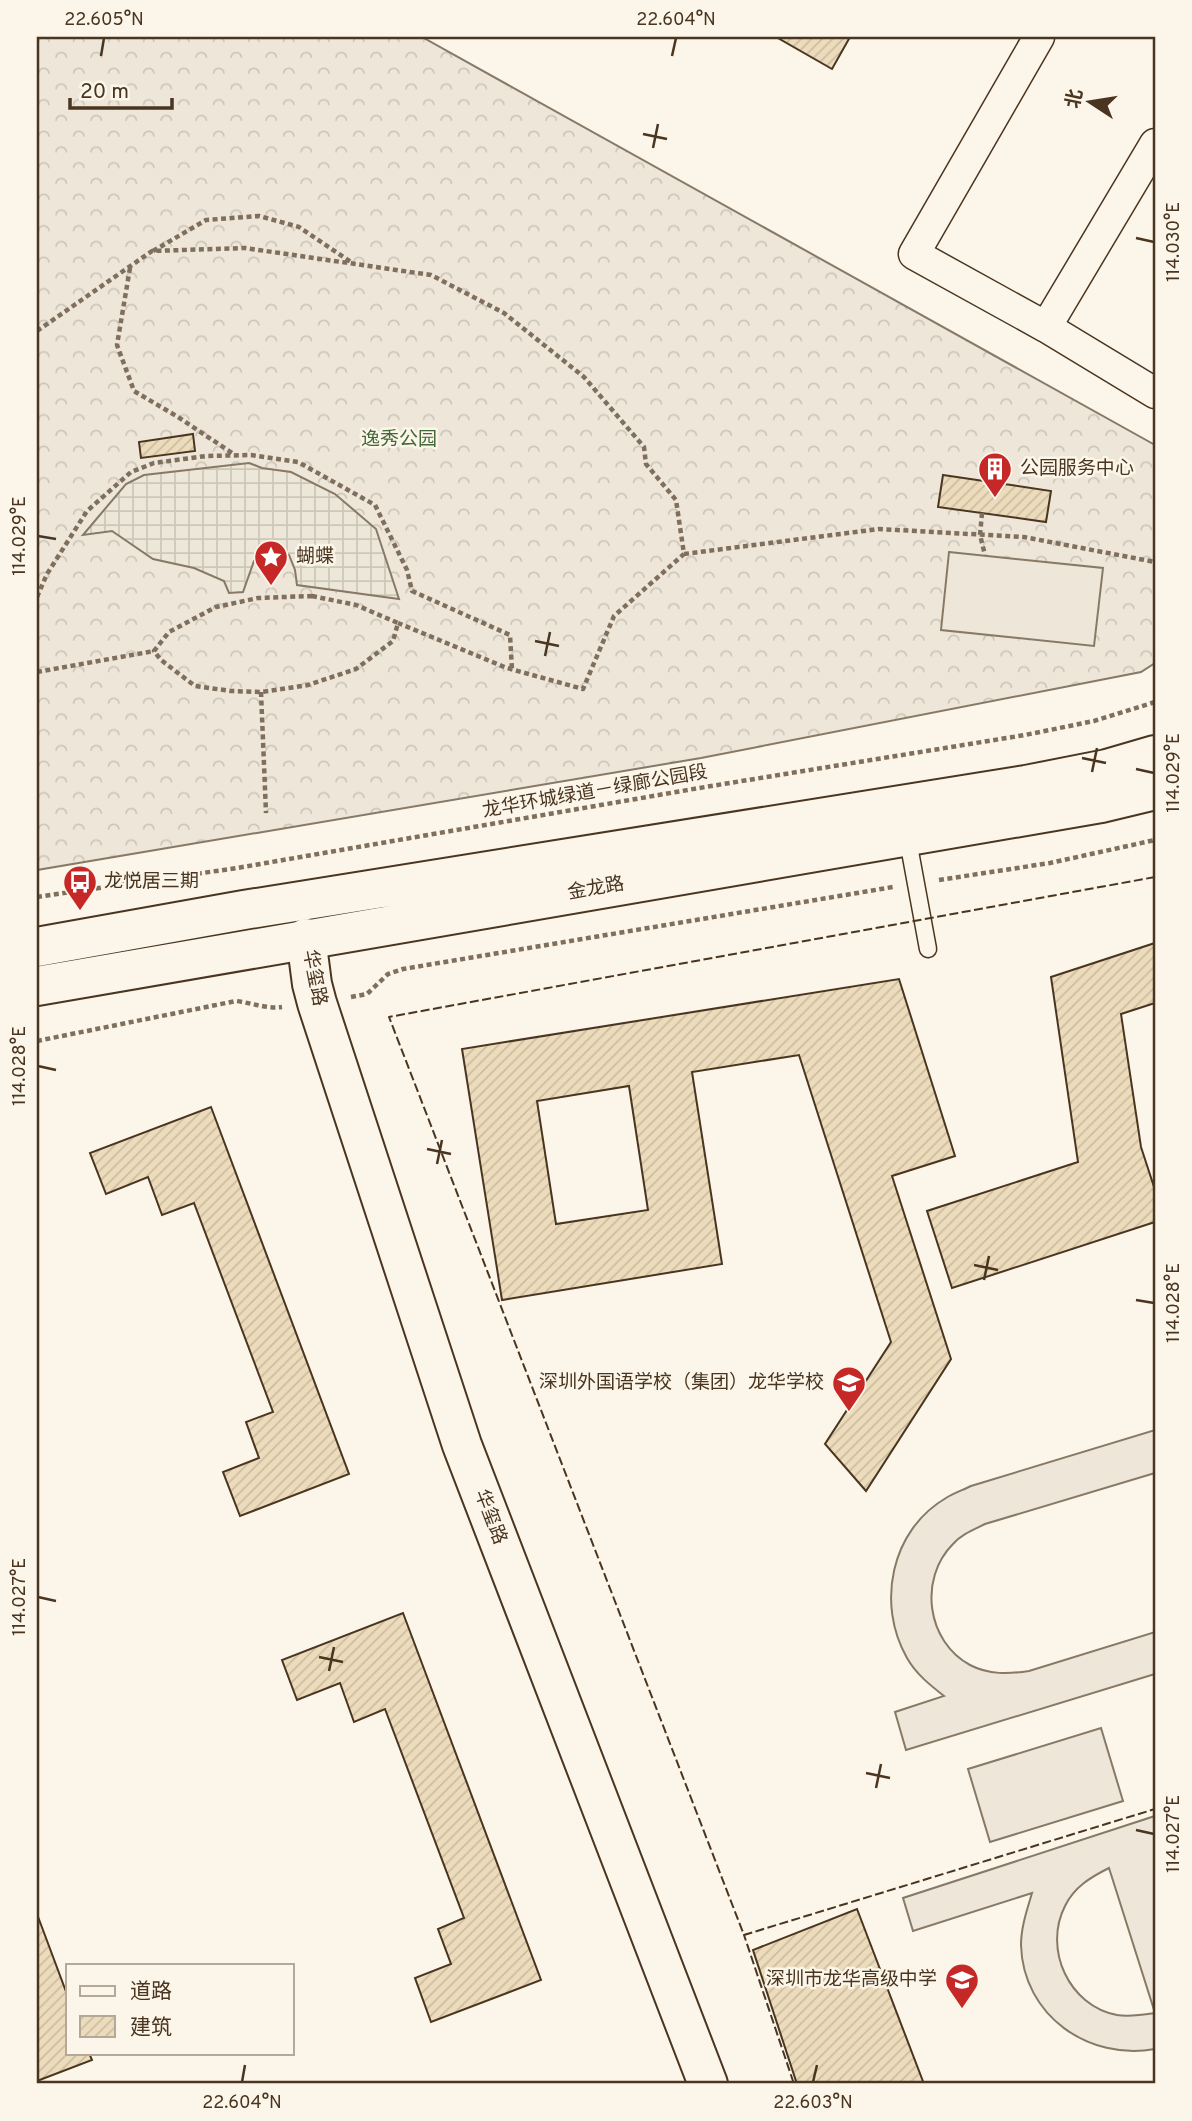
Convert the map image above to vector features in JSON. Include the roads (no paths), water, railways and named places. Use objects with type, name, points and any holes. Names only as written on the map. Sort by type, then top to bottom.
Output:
[{"type":"main road","name":"金龙路","points":[[37,947],[233,912],[1026,785],[1107,769],[1155,755]]},
{"type":"main road","name":"金龙路","points":[[37,986],[1101,803],[1155,790]]},
{"type":"main road","name":"华玺路","points":[[306,938],[317,1003],[462,1445],[708,2084]]},
{"type":"street","points":[[1039,37],[914,254],[1046,327],[1155,393]]},
{"type":"street","points":[[1046,327],[1155,144]]},
{"type":"lane","points":[[907,835],[928,949]]},
{"type":"place","name":"公园服务中心","points":[[995,499]]},
{"type":"place","name":"蝴蝶","points":[[271,587]]},
{"type":"place","name":"龙悦居三期","points":[[80,912]]},
{"type":"place","name":"深圳外国语学校（集团）龙华学校","points":[[849,1413]]},
{"type":"place","name":"深圳市龙华高级中学","points":[[962,2010]]},
{"type":"park label","name":"逸秀公园","points":[[399,440]]}]
